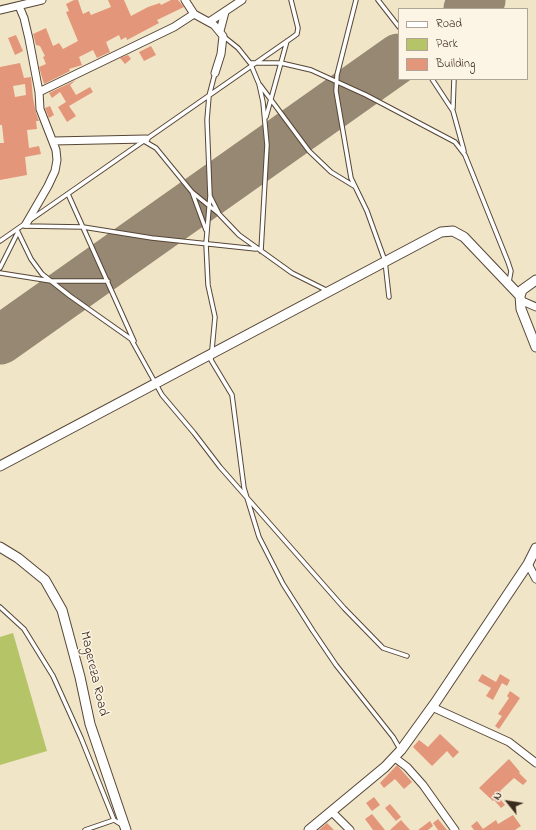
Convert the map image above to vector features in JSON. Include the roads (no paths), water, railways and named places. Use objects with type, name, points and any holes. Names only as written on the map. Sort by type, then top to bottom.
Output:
[{"type":"street","points":[[0,10],[42,0]]},
{"type":"street","points":[[185,0],[194,14],[209,22],[221,34]]},
{"type":"street","points":[[209,22],[242,0]]},
{"type":"street","points":[[19,6],[27,28],[39,92],[42,119],[56,150],[55,171],[24,225]]},
{"type":"street","points":[[215,73],[221,54],[221,34],[225,12]]},
{"type":"street","points":[[39,92],[174,28],[194,14]]},
{"type":"street","points":[[53,141],[145,140]]},
{"type":"street","points":[[0,466],[441,232],[453,231],[469,241],[509,283],[520,298],[536,307]]},
{"type":"street","points":[[536,280],[522,290],[520,298],[521,309],[536,347]]},
{"type":"street","name":"Magereza Road","points":[[0,547],[18,558],[45,580],[62,610],[80,677],[90,724],[124,828]]},
{"type":"street","points":[[309,830],[332,812],[398,754],[432,707],[528,564],[536,548]]},
{"type":"street","points":[[528,564],[536,579]]},
{"type":"street","points":[[432,707],[509,742],[536,763]]},
{"type":"street","points":[[398,754],[423,785],[455,830]]},
{"type":"street","points":[[332,812],[350,830]]},
{"type":"lane","points":[[0,241],[17,231],[298,32],[291,0]]},
{"type":"lane","points":[[356,0],[336,81],[337,98],[344,144],[354,186],[367,211],[385,261],[389,297]]},
{"type":"lane","points":[[378,0],[398,26]]},
{"type":"lane","points":[[221,34],[238,48],[252,64],[259,84],[266,119],[267,158],[260,250]]},
{"type":"lane","points":[[266,119],[287,41]]},
{"type":"lane","points":[[252,64],[281,63],[310,70],[336,81],[447,137],[455,142],[465,156]]},
{"type":"lane","points":[[215,73],[209,96],[207,120],[210,196],[206,244],[208,285],[215,317],[211,360],[232,395],[240,466],[247,498],[259,537],[282,584],[336,665],[393,737],[398,754]]},
{"type":"lane","points":[[433,80],[453,112]]},
{"type":"lane","points":[[454,80],[453,112],[465,156],[508,262],[510,271],[509,283]]},
{"type":"lane","points":[[259,84],[272,99],[309,151],[331,172],[354,186]]},
{"type":"lane","points":[[145,140],[163,154],[192,192],[218,214],[239,235],[292,273],[329,292]]},
{"type":"lane","points":[[192,192],[206,231]]},
{"type":"lane","points":[[68,194],[135,344],[162,396],[247,498],[325,587],[380,645],[388,651],[407,656]]},
{"type":"lane","points":[[210,196],[218,214]]},
{"type":"lane","points":[[24,225],[83,227],[152,238],[260,250]]},
{"type":"lane","points":[[0,268],[17,231]]},
{"type":"lane","points":[[17,231],[36,266],[51,281],[126,334],[135,344]]},
{"type":"lane","points":[[0,273],[51,281],[108,281]]},
{"type":"lane","points":[[0,607],[24,629],[53,676],[81,738],[114,820],[124,828]]},
{"type":"lane","points":[[85,830],[114,820]]}]
